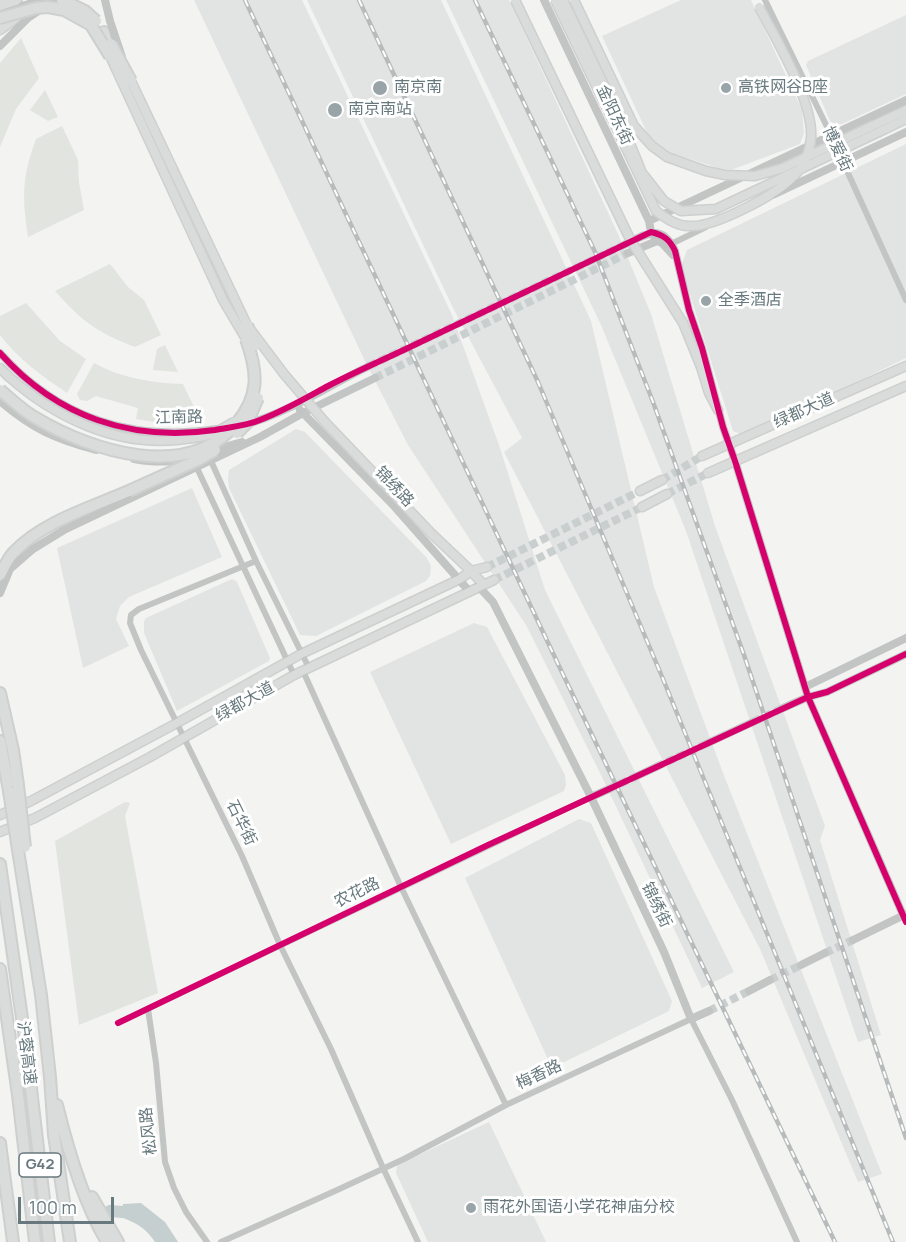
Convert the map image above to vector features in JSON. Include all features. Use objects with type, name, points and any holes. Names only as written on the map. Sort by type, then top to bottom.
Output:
[{"type":"highway","points":[[0,5],[16,0]]},
{"type":"highway","points":[[0,16],[38,4],[48,7],[63,5],[101,28],[131,81]]},
{"type":"highway","points":[[63,5],[97,31],[110,56]]},
{"type":"highway","points":[[101,28],[110,56]]},
{"type":"highway","points":[[0,575],[12,554],[29,538],[76,513],[200,459],[221,446],[247,423],[253,412],[260,387],[261,367],[247,325]]},
{"type":"highway","points":[[246,339],[257,355]]},
{"type":"highway","points":[[242,415],[255,384],[253,359],[246,339]]},
{"type":"highway","points":[[0,390],[34,417],[56,429],[103,448],[130,454],[163,456],[195,452],[230,432],[260,387]]},
{"type":"highway","points":[[0,693],[13,750],[14,788],[41,995],[54,1135],[70,1242]]},
{"type":"highway","points":[[0,741],[14,788]]},
{"type":"highway","name":"沪蓉高速","points":[[0,866],[26,1046],[49,1242]]},
{"type":"highway","name":"沪蓉高速","points":[[0,969],[18,1095],[35,1242]]},
{"type":"highway","points":[[50,1077],[66,1141],[97,1224],[107,1242]]},
{"type":"highway","points":[[0,1143],[13,1242]]},
{"type":"highway","points":[[77,1171],[118,1242]]},
{"type":"main road","points":[[515,0],[630,239],[683,323],[718,410]]},
{"type":"main road","points":[[555,0],[656,211],[673,222],[691,227],[721,219],[772,194],[796,174],[810,152],[812,136],[810,116],[760,2]]},
{"type":"main road","points":[[562,0],[618,114],[642,173],[664,201],[681,211],[697,212],[716,209],[906,119]]},
{"type":"main road","points":[[574,0],[634,126],[652,146],[667,157],[690,166],[741,177],[771,172],[906,110]]},
{"type":"main road","points":[[0,30],[13,18],[38,4]]},
{"type":"main road","points":[[110,56],[223,300],[246,339]]},
{"type":"main road","points":[[131,81],[247,325],[284,374],[325,422],[432,534],[471,571],[481,585]]},
{"type":"main road","name":"绿都大道","points":[[702,456],[906,366]]},
{"type":"main road","points":[[0,368],[28,393],[62,414],[101,431],[124,437],[147,441],[194,438],[209,435],[242,415]]},
{"type":"main road","name":"绿都大道","points":[[708,473],[906,386]]},
{"type":"main road","points":[[640,491],[662,480]]},
{"type":"main road","points":[[642,507],[667,494]]},
{"type":"main road","name":"绿都大道","points":[[0,815],[31,801],[177,723],[301,654],[460,579],[471,571],[487,567]]},
{"type":"main road","name":"绿都大道","points":[[0,832],[34,818],[150,757],[294,675],[494,580]]},
{"type":"street","points":[[0,46],[28,18],[55,0]]},
{"type":"street","points":[[105,0],[131,81]]},
{"type":"street","name":"金阳东街","points":[[544,0],[657,241]]},
{"type":"street","name":"博爱街","points":[[760,2],[831,136],[906,300]]},
{"type":"street","points":[[649,221],[906,100]]},
{"type":"street","points":[[749,206],[906,134]]},
{"type":"street","points":[[628,253],[657,241],[669,245],[906,134]]},
{"type":"street","points":[[624,245],[651,232],[661,234],[680,267],[689,310],[702,348],[728,445],[735,461],[808,697],[905,917],[853,940]]},
{"type":"street","name":"江南路","points":[[0,353],[27,380],[44,393],[94,419],[152,433],[192,433],[249,423],[294,405],[369,366]]},
{"type":"street","points":[[0,592],[10,570],[33,549],[64,530],[197,468],[375,378]]},
{"type":"street","points":[[0,401],[15,414],[55,438],[111,454],[156,463],[181,460],[260,437]]},
{"type":"street","name":"锦绣路","points":[[294,405],[365,476],[469,591]]},
{"type":"street","points":[[211,461],[301,654],[401,887],[506,1105]]},
{"type":"street","points":[[197,468],[294,675]]},
{"type":"street","name":"石华街","points":[[256,561],[139,609],[130,615],[130,623],[242,856],[280,945],[331,1049],[418,1242]]},
{"type":"street","name":"锦绣街","points":[[481,585],[494,602],[591,797],[664,952],[691,1019],[732,1100],[797,1242]]},
{"type":"street","points":[[805,687],[906,638]]},
{"type":"street","points":[[783,708],[826,692],[906,654]]},
{"type":"street","points":[[708,743],[753,722]]},
{"type":"street","points":[[635,777],[656,767]]},
{"type":"street","name":"农花路","points":[[118,1023],[609,789]]},
{"type":"street","points":[[801,965],[825,953]]},
{"type":"street","points":[[748,991],[770,980]]},
{"type":"street","name":"松风路","points":[[148,1008],[165,1161],[174,1188],[186,1212],[207,1242]]},
{"type":"street","name":"梅香路","points":[[221,1242],[383,1168],[506,1105],[709,1011]]},
{"type":"shaded area","points":[[194,0],[302,0],[452,315],[500,448],[545,590],[734,972],[702,988],[602,777],[526,625],[408,445],[365,361]]},
{"type":"shaded area","points":[[307,0],[441,0],[591,321],[654,587],[723,773],[882,1174],[858,1182],[760,949],[504,452],[522,438],[454,310]]},
{"type":"shaded area","points":[[446,0],[509,0],[618,234],[651,314],[715,526],[825,826],[820,840],[881,1035],[858,1042],[686,531],[601,325]]},
{"type":"shaded area","name":"高铁网谷B座","points":[[681,0],[751,0],[802,110],[804,133],[800,144],[731,170],[668,152],[656,145],[649,137],[602,36]]},
{"type":"shaded area","points":[[906,15],[906,94],[842,124],[834,124],[830,121],[806,65],[808,61]]},
{"type":"shaded area","points":[[21,38],[39,78],[16,109],[0,147],[0,63]]},
{"type":"shaded area","points":[[45,90],[58,117],[48,121],[30,110]]},
{"type":"shaded area","points":[[62,126],[78,160],[84,210],[28,237],[25,187],[31,152],[36,139]]},
{"type":"shaded area","points":[[906,144],[906,358],[745,436],[733,431],[681,266],[687,250]]},
{"type":"shaded area","points":[[110,264],[128,287],[144,300],[161,335],[135,347],[122,342],[91,325],[55,291]]},
{"type":"shaded area","points":[[26,303],[60,341],[86,359],[67,393],[40,374],[0,335],[0,316]]},
{"type":"shaded area","points":[[165,345],[178,372],[153,370],[157,349]]},
{"type":"shaded area","points":[[94,363],[137,379],[183,384],[201,422],[155,422],[136,419],[138,408],[96,396],[87,401],[80,400],[77,394]]},
{"type":"shaded area","points":[[296,429],[305,432],[427,558],[431,566],[430,576],[426,581],[316,636],[300,635],[229,488],[228,479],[229,470]]},
{"type":"shaded area","points":[[192,488],[222,557],[129,597],[120,606],[116,619],[129,646],[83,668],[57,548]]},
{"type":"shaded area","points":[[232,579],[237,582],[270,658],[269,661],[177,711],[144,633],[144,621],[146,618]]},
{"type":"shaded area","points":[[474,623],[487,627],[565,775],[566,785],[564,791],[451,844],[370,672]]},
{"type":"shaded area","points":[[125,802],[130,803],[125,816],[158,993],[79,1025],[55,841]]},
{"type":"shaded area","points":[[579,819],[591,823],[672,1001],[669,1011],[552,1068],[465,878]]},
{"type":"shaded area","name":"雨花外国语小学花神庙分校","points":[[489,1122],[546,1242],[428,1242],[396,1173],[397,1165]]},
{"type":"shaded area","points":[[141,1203],[165,1222],[178,1242],[155,1242],[140,1226],[121,1217],[123,1204]]},
{"type":"waterway","points":[[110,1211],[135,1213]]},
{"type":"tunnel","points":[[369,366],[624,245]]},
{"type":"tunnel","points":[[375,378],[628,253]]},
{"type":"tunnel","points":[[662,480],[702,456]]},
{"type":"tunnel","points":[[667,494],[708,473]]},
{"type":"tunnel","points":[[487,567],[640,491]]},
{"type":"tunnel","points":[[494,580],[642,507]]},
{"type":"tunnel","points":[[753,722],[783,708]]},
{"type":"tunnel","points":[[656,767],[708,743]]},
{"type":"tunnel","points":[[609,789],[635,777]]},
{"type":"tunnel","points":[[825,953],[853,940]]},
{"type":"tunnel","points":[[770,980],[801,965]]},
{"type":"tunnel","points":[[709,1011],[749,991]]},
{"type":"railway","points":[[245,0],[559,666],[835,1242]]},
{"type":"railway","points":[[359,0],[538,382],[663,679],[893,1242]]},
{"type":"railway","points":[[475,0],[595,252],[653,402],[744,655],[906,1138]]},
{"type":"cycle path","points":[[0,353],[46,394],[71,409],[97,420],[125,428],[154,432],[184,433],[238,426],[278,413],[348,376],[651,232],[663,236],[675,251],[689,310],[702,348],[723,427],[808,697],[906,922]]},
{"type":"cycle path","points":[[118,1023],[488,845],[906,654]]},
{"type":"place","name":"南京南","points":[[380,88]]},
{"type":"place","name":"高铁网谷B座","points":[[726,88]]},
{"type":"place","name":"南京南站","points":[[335,110]]},
{"type":"place","name":"全季酒店","points":[[706,301]]},
{"type":"place","name":"雨花外国语小学花神庙分校","points":[[471,1208]]}]
